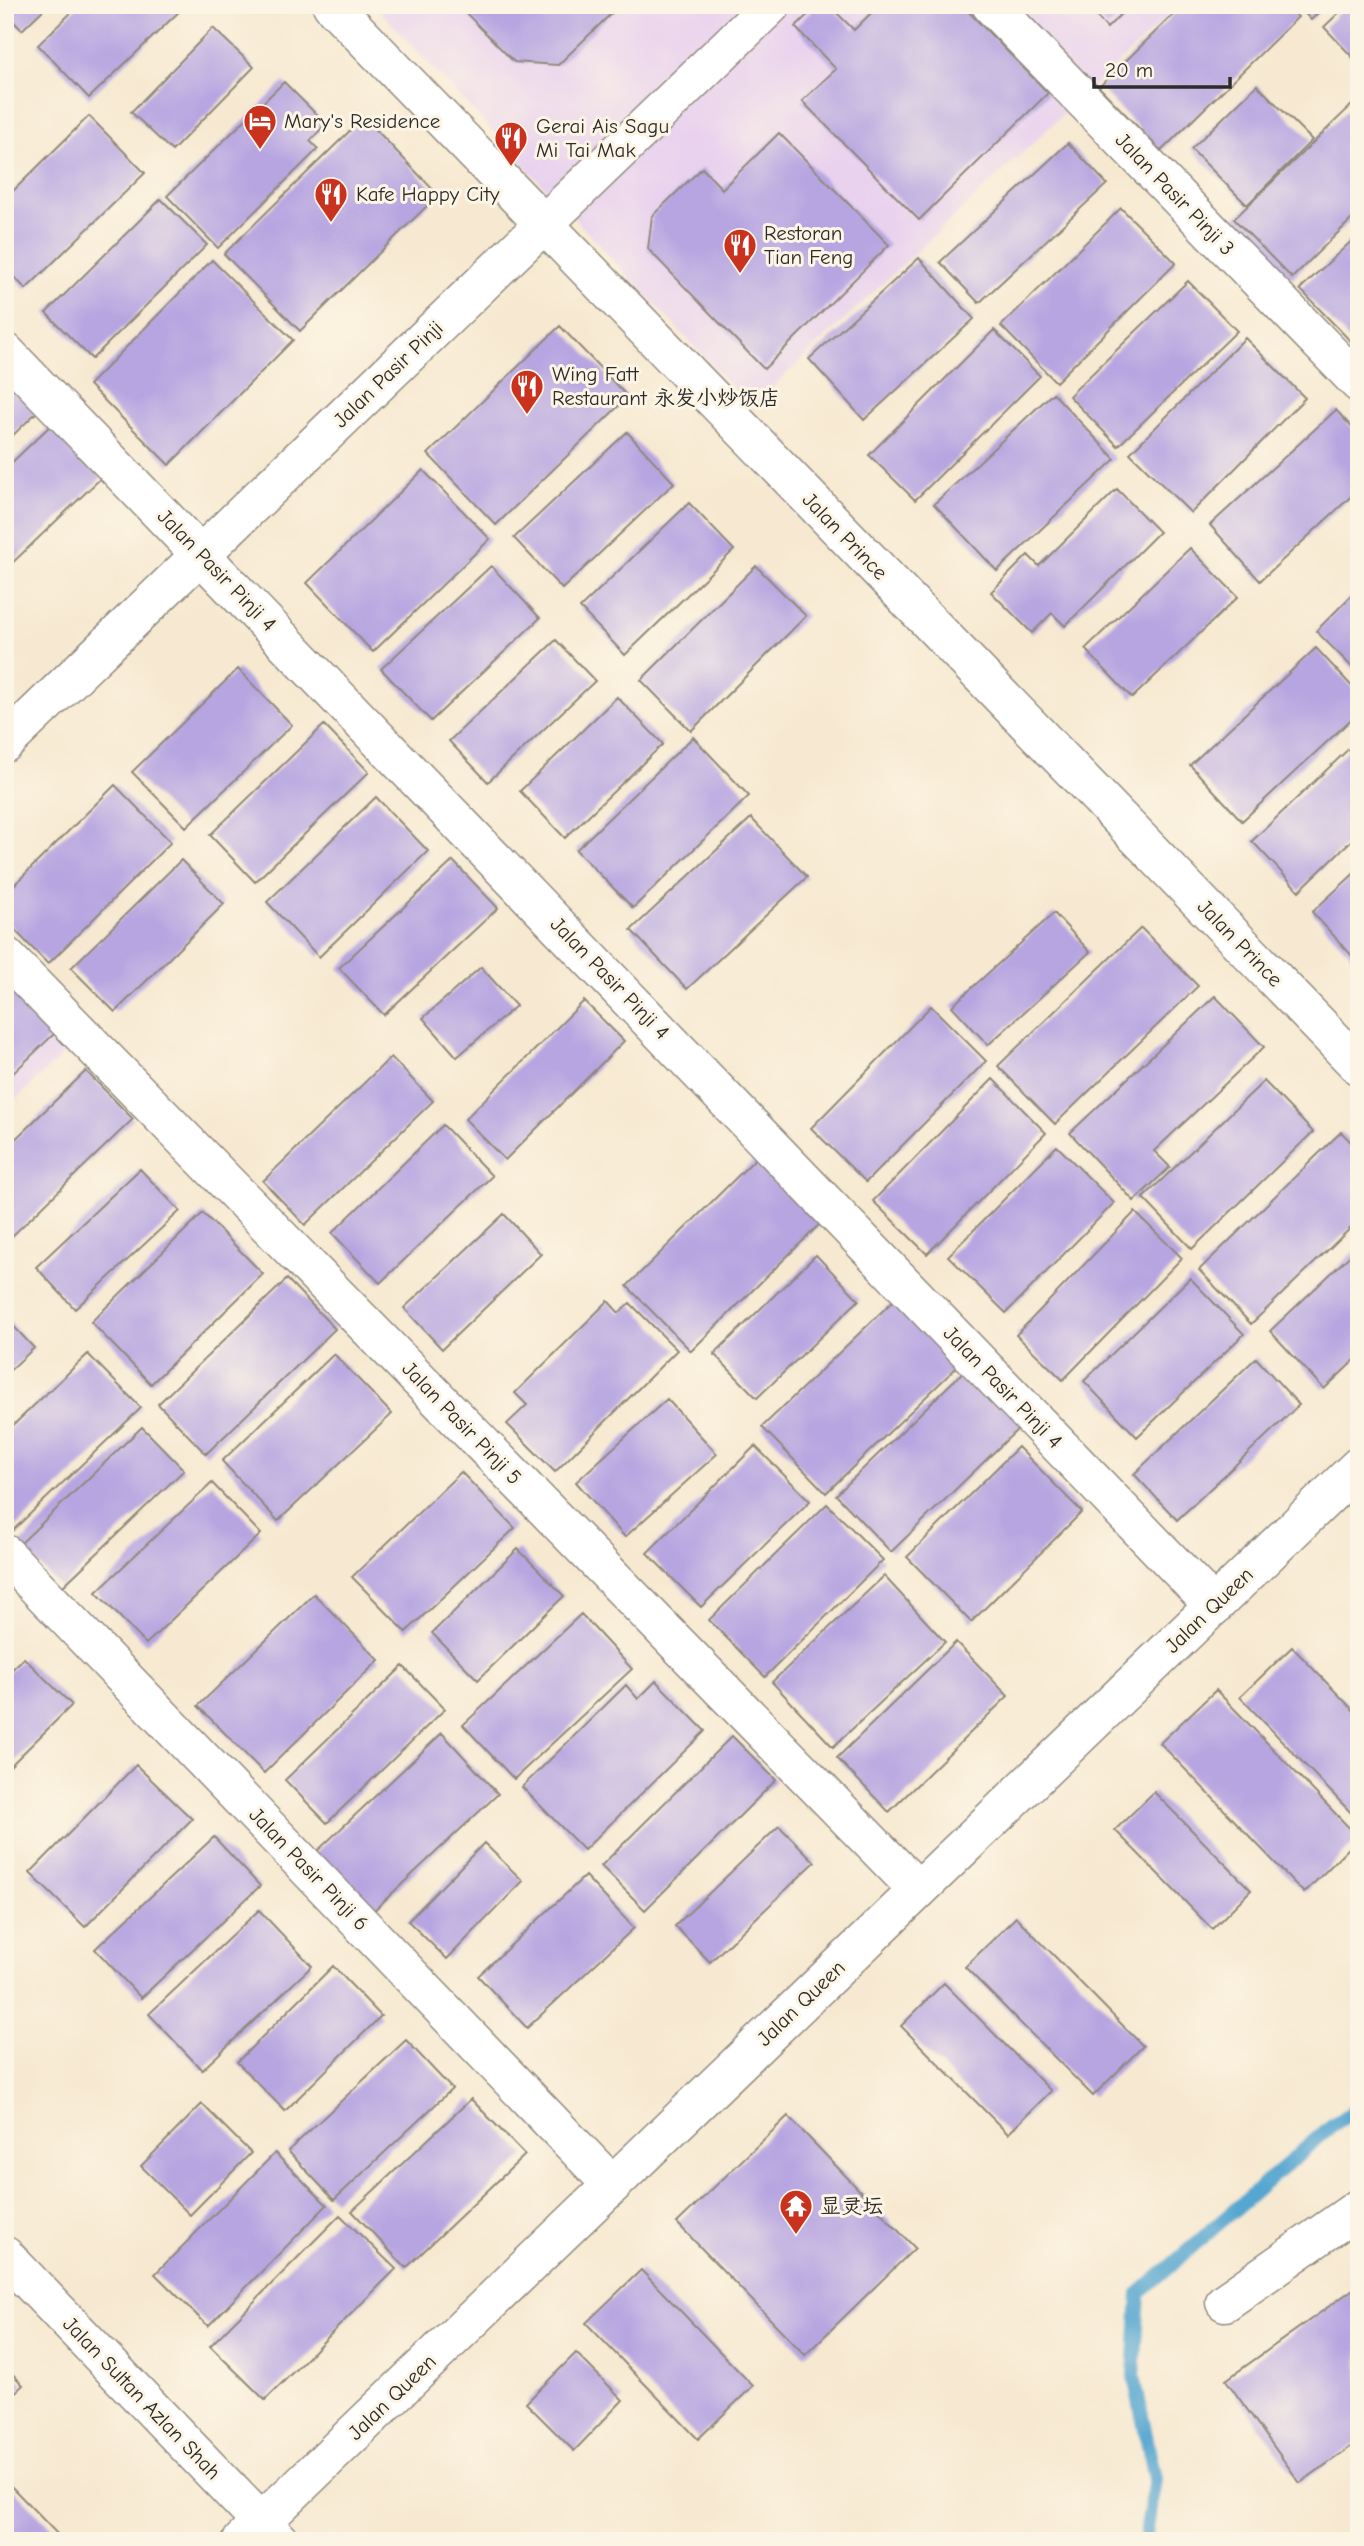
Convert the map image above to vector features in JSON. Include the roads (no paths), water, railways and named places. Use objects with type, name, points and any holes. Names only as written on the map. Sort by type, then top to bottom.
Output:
[{"type":"street","name":"Jalan Prince","points":[[332,5],[542,225],[1359,1066]]},
{"type":"street","name":"Jalan Pasir Pinji","points":[[5,743],[771,5]]},
{"type":"street","name":"Jalan Pasir Pinji 3","points":[[991,5],[1359,383]]},
{"type":"street","name":"Jalan Pasir Pinji 4","points":[[5,352],[1214,1606]]},
{"type":"street","name":"Jalan Pasir Pinji 5","points":[[5,956],[918,1890]]},
{"type":"street","name":"Jalan Queen","points":[[261,2535],[612,2185],[1359,1466]]},
{"type":"street","name":"Jalan Pasir Pinji 6","points":[[5,1554],[612,2185]]},
{"type":"street","points":[[1225,2302],[1359,2207]]},
{"type":"street","name":"Jalan Sultan Azlan Shah","points":[[5,2256],[261,2535]]},
{"type":"waterway","points":[[1145,2541],[1155,2479],[1134,2376],[1139,2293],[1331,2126],[1359,2108]]},
{"type":"place","name":"Mary's Residence","points":[[260,151]]},
{"type":"place","name":"Gerai Ais Sagu Mi Tai Mak","points":[[511,168]]},
{"type":"place","name":"Kafe Happy City","points":[[331,224]]},
{"type":"place","name":"Restoran Tian Feng","points":[[740,275]]},
{"type":"place","name":"Wing Fatt Restaurant 永发小炒饭店","points":[[527,416]]},
{"type":"place","name":"显灵坛","points":[[796,2236]]}]
